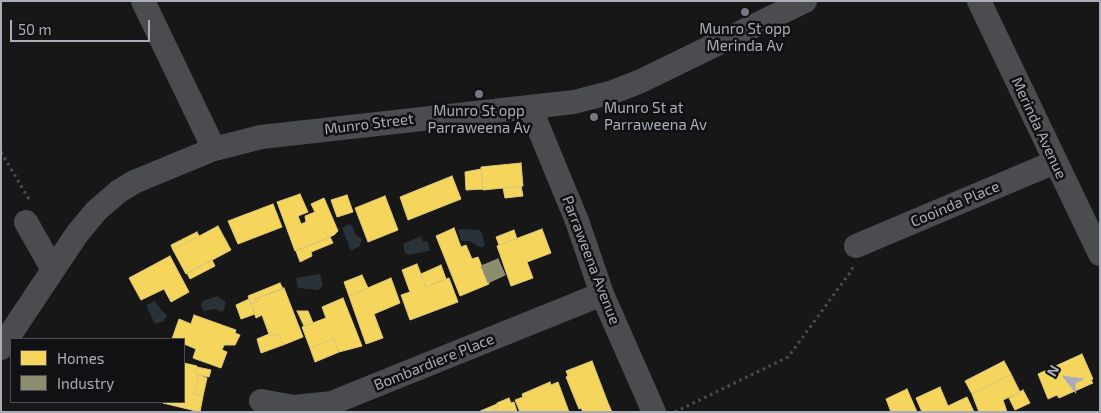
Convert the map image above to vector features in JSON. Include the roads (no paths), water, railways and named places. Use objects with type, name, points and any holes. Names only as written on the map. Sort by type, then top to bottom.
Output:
[{"type":"street","points":[[143,1],[214,150]]},
{"type":"street","name":"Munro Street","points":[[1,348],[52,268],[96,211],[118,192],[134,182],[214,150],[261,136],[574,102],[613,92],[640,81],[805,1]]},
{"type":"street","name":"Merinda Avenue","points":[[979,1],[1054,162],[1100,254]]},
{"type":"street","name":"Parraweena Avenue","points":[[530,107],[577,221],[602,294],[654,412]]},
{"type":"street","name":"Cooinda Place","points":[[856,246],[1054,162]]},
{"type":"street","points":[[26,222],[52,268]]},
{"type":"street","name":"Bombardiere Place","points":[[261,402],[294,407],[332,403],[602,294]]},
{"type":"place","name":"Munro St opp Merinda Av","points":[[745,12]]},
{"type":"place","name":"Munro St opp Parraweena Av","points":[[479,94]]},
{"type":"place","name":"Munro St at Parraweena Av","points":[[594,117]]}]
